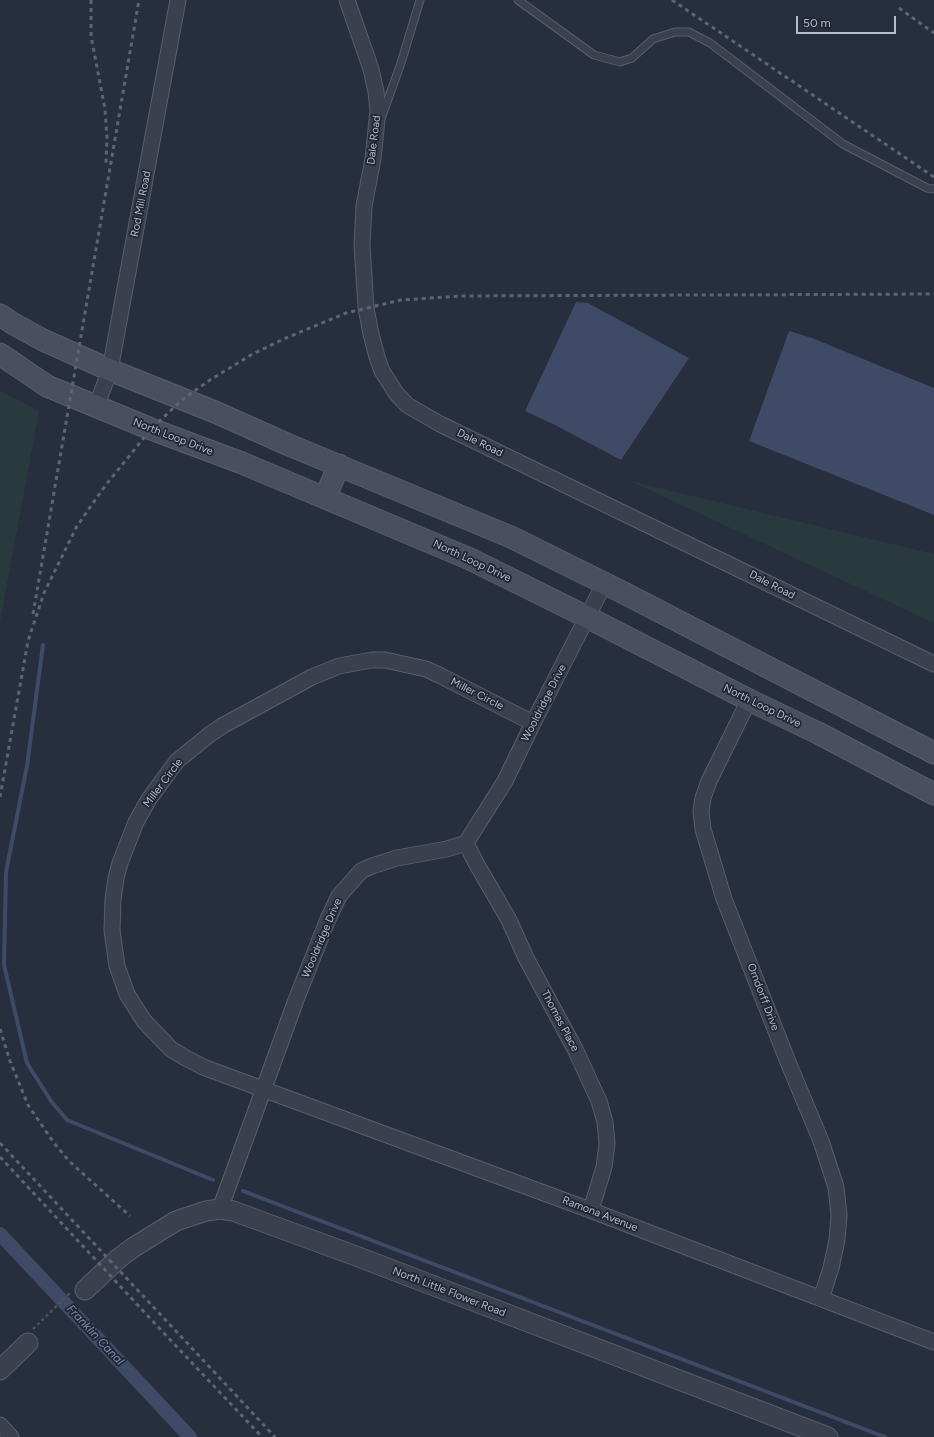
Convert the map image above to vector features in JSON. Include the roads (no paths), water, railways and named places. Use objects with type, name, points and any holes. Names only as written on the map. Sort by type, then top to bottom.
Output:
[{"type":"main road","points":[[0,315],[43,340],[110,370],[215,412],[339,466],[511,537],[934,753]]},
{"type":"main road","name":"North Loop Drive","points":[[0,354],[47,386],[96,407],[242,463],[470,559],[749,700],[818,733],[934,794]]},
{"type":"main road","points":[[0,369],[47,386]]},
{"type":"main road","points":[[325,498],[339,466]]},
{"type":"street","name":"Rod Mill Road","points":[[96,407],[110,370],[178,0]]},
{"type":"street","name":"Dale Road","points":[[347,0],[365,50],[376,92],[378,110],[377,132],[364,206],[362,245],[366,308],[370,334],[382,371],[396,393],[407,405],[440,424],[459,432],[592,499],[740,569],[830,615],[934,664]]},
{"type":"street","name":"Wooldridge Drive","points":[[220,1209],[265,1089],[296,1000],[339,896],[361,871],[380,862],[447,849],[466,843],[505,781],[604,584]]},
{"type":"street","name":"Miller Circle","points":[[265,1089],[203,1067],[184,1058],[171,1049],[144,1021],[127,994],[117,966],[113,943],[113,899],[120,862],[136,822],[148,799],[178,761],[208,735],[312,676],[339,666],[372,660],[385,660],[426,669],[533,723]]},
{"type":"street","name":"Orndorff Drive","points":[[749,700],[715,765],[709,781],[703,798],[703,823],[707,842],[724,899],[788,1062],[822,1141],[836,1187],[839,1215],[837,1240],[831,1268],[821,1299]]},
{"type":"street","name":"Thomas Place","points":[[466,843],[509,920],[526,958],[575,1048],[599,1101],[605,1122],[606,1144],[604,1168],[590,1210]]},
{"type":"street","name":"Ramona Avenue","points":[[265,1089],[590,1210],[934,1342]]},
{"type":"street","name":"North Little Flower Road","points":[[77,1292],[119,1258],[152,1235],[176,1221],[206,1211],[220,1209],[233,1211],[248,1215],[828,1437]]},
{"type":"street","points":[[0,1370],[28,1343]]},
{"type":"street","points":[[0,1425],[11,1437]]},
{"type":"lane","points":[[377,132],[401,63],[420,0]]},
{"type":"lane","points":[[518,0],[594,55],[620,62],[632,58],[653,39],[675,32],[689,32],[725,53],[843,144],[927,188],[934,189]]},
{"type":"water","points":[[576,302],[588,303],[689,358],[621,460],[525,411]]},
{"type":"water","points":[[789,331],[812,338],[934,388],[934,515],[749,441]]},
{"type":"waterway","points":[[43,645],[27,766],[6,872],[4,965],[27,1063],[51,1101],[67,1120],[213,1180]]},
{"type":"waterway","points":[[243,1191],[885,1437]]},
{"type":"waterway","name":"Franklin Canal","points":[[0,1234],[190,1437]]},
{"type":"railway","points":[[91,0],[91,36],[105,109],[107,138],[106,163]]},
{"type":"railway","points":[[33,614],[139,0]]},
{"type":"railway","points":[[672,0],[934,177]]},
{"type":"railway","points":[[899,8],[934,33]]},
{"type":"railway","points":[[0,797],[28,641],[44,593],[77,526],[105,486],[151,429],[183,399],[210,380],[251,355],[286,338],[346,313],[401,300],[462,296],[934,294]]},
{"type":"railway","points":[[0,1029],[10,1061],[28,1105],[54,1143],[70,1162],[130,1216]]},
{"type":"railway","points":[[0,1143],[275,1437]]},
{"type":"railway","points":[[0,1157],[262,1437]]}]
